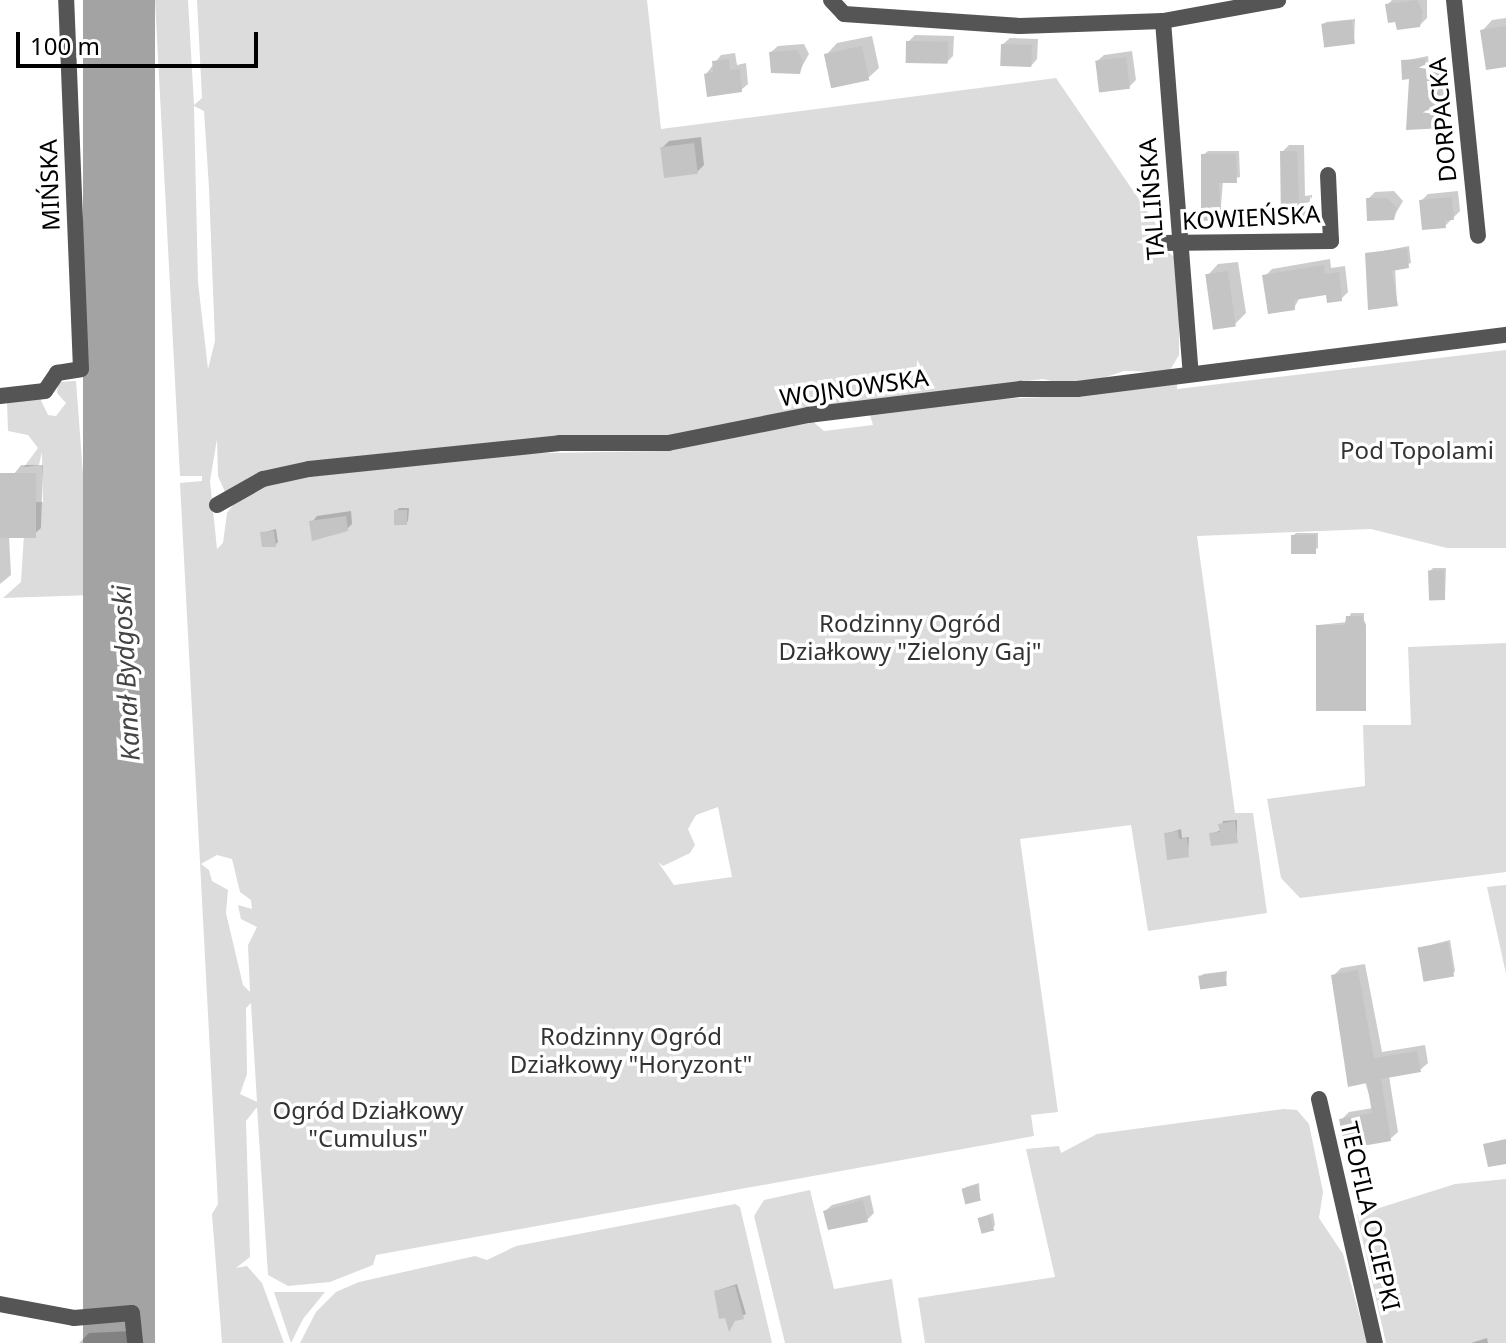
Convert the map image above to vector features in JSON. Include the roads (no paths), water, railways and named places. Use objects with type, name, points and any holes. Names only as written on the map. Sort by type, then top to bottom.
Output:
[{"type":"street","name":"MIŃSKA","points":[[0,396],[45,391],[57,373],[81,369],[66,0]]},
{"type":"street","points":[[831,0],[844,14],[991,24],[1163,21],[1278,0]]},
{"type":"street","name":"DORPACKA","points":[[1454,0],[1478,236]]},
{"type":"street","name":"TALLIŃSKA","points":[[1163,21],[1169,244],[1191,373]]},
{"type":"street","name":"KOWIEŃSKA","points":[[1169,244],[1331,241],[1328,175]]},
{"type":"street","name":"WOJNOWSKA","points":[[217,505],[263,479],[309,469],[560,443],[668,443],[808,415],[1506,335]]},
{"type":"street","name":"TEOFILA OCIEPKI","points":[[1319,1099],[1375,1343]]},
{"type":"street","points":[[0,1304],[74,1318],[132,1313],[135,1343]]},
{"type":"water","name":"Kanał Bydgoski","points":[[83,0],[155,0],[155,1343],[83,1343]]},
{"type":"park label","name":"Pod Topolami","points":[[1417,450]]},
{"type":"park label","name":"Rodzinny Ogród Działkowy \"Zielony Gaj\"","points":[[910,637]]},
{"type":"park label","name":"Rodzinny Ogród Działkowy \"Horyzont\"","points":[[631,1050]]},
{"type":"park label","name":"Ogród Działkowy \"Cumulus\"","points":[[368,1124]]}]
